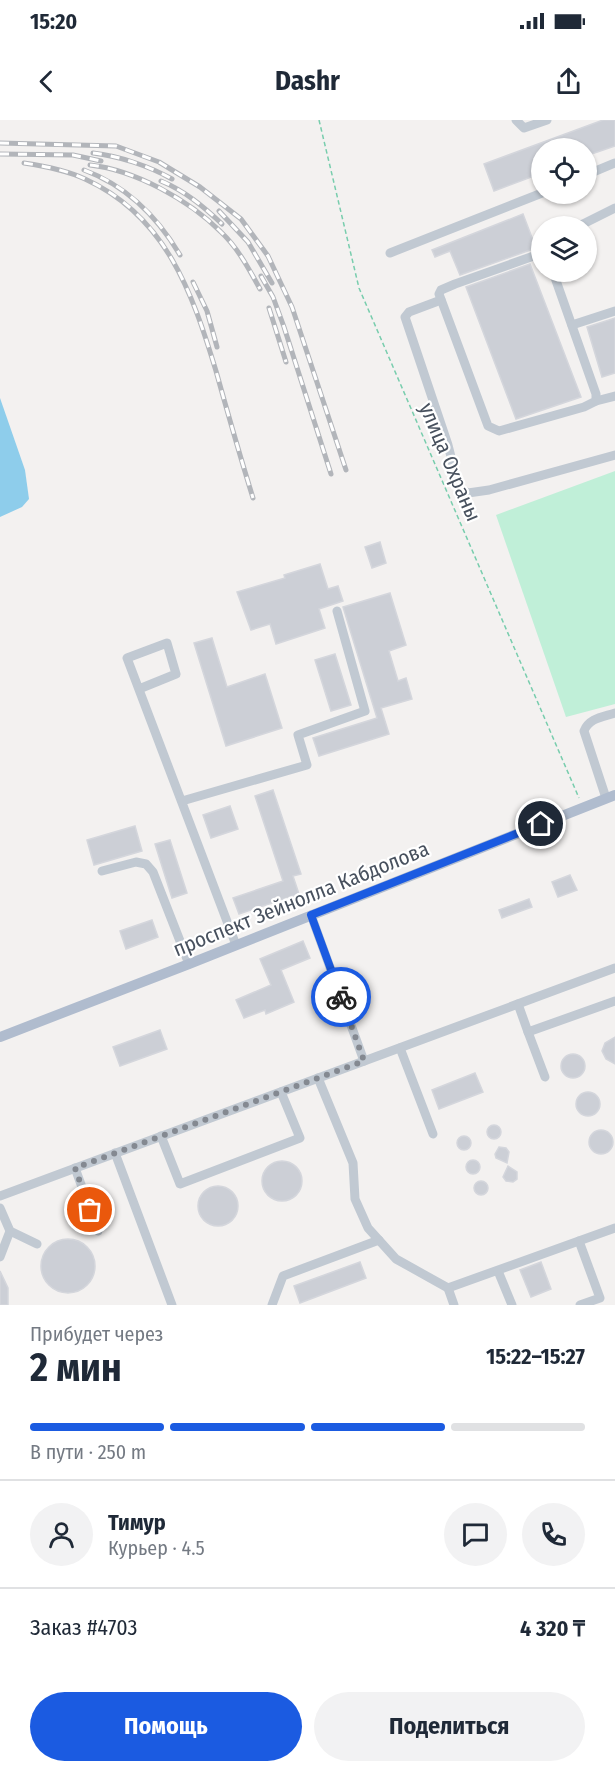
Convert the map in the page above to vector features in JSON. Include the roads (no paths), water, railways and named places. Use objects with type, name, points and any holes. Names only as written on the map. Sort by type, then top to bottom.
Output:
[{"type":"main road","name":"проспект Зейнолла Кабдолова","points":[[0,1037],[611,796]]},
{"type":"lane","points":[[516,120],[524,128],[547,120]]},
{"type":"lane","points":[[597,170],[615,163]]},
{"type":"lane","points":[[390,253],[531,197]]},
{"type":"lane","points":[[597,217],[615,208]]},
{"type":"lane","points":[[531,257],[496,268],[441,290],[441,300],[488,426],[499,431],[615,396]]},
{"type":"lane","points":[[557,282],[596,394],[596,401]]},
{"type":"lane","points":[[441,300],[409,312],[405,317],[448,445],[459,488],[468,493],[489,490],[615,454]]},
{"type":"lane","points":[[572,325],[615,311]]},
{"type":"lane","points":[[182,801],[307,765],[298,735],[365,711],[337,610]]},
{"type":"lane","points":[[139,689],[176,674],[167,643],[127,658],[236,945]]},
{"type":"lane","points":[[611,796],[585,732],[586,725],[592,721],[615,713]]},
{"type":"lane","points":[[102,871],[136,862],[146,864],[153,872],[189,964]]},
{"type":"lane","points":[[311,915],[364,1061]]},
{"type":"lane","points":[[0,1196],[615,968]]},
{"type":"lane","points":[[528,1032],[615,1000]]},
{"type":"lane","points":[[518,1004],[545,1077]]},
{"type":"lane","points":[[400,1048],[432,1134]]},
{"type":"lane","points":[[318,1078],[353,1163],[355,1199],[368,1228],[396,1258],[447,1288],[454,1305]]},
{"type":"lane","points":[[161,1136],[180,1185],[300,1138],[281,1092]]},
{"type":"lane","points":[[116,1153],[172,1305]]},
{"type":"lane","points":[[75,1168],[98,1231]]},
{"type":"lane","points":[[0,1208],[10,1232],[37,1244]]},
{"type":"lane","points":[[447,1288],[615,1228]]},
{"type":"lane","points":[[0,1257],[10,1232]]},
{"type":"lane","points":[[272,1305],[283,1276],[379,1240]]},
{"type":"lane","points":[[579,1240],[600,1298],[580,1305]]},
{"type":"lane","points":[[498,1271],[512,1305]]},
{"type":"water","points":[[0,398],[25,470],[29,499],[22,507],[0,517]]},
{"type":"railway","points":[[0,143],[116,146],[159,162],[200,187],[241,219],[268,256],[292,307],[346,470]]},
{"type":"railway","points":[[93,153],[134,162],[172,179]]},
{"type":"railway","points":[[0,154],[73,155],[101,161]]},
{"type":"railway","points":[[24,163],[63,171],[85,179],[113,195],[156,235],[172,259],[197,313],[253,498]]},
{"type":"railway","points":[[90,165],[125,173],[143,180],[193,209],[208,220],[233,245],[260,289]]},
{"type":"railway","points":[[84,170],[114,185],[140,204],[151,215],[180,255]]},
{"type":"railway","points":[[161,181],[193,199],[222,224]]},
{"type":"railway","points":[[219,211],[248,242],[272,283]]},
{"type":"railway","points":[[261,276],[273,297],[284,327],[331,474]]},
{"type":"railway","points":[[193,282],[207,311],[217,347]]},
{"type":"railway","points":[[269,308],[286,362]]}]
